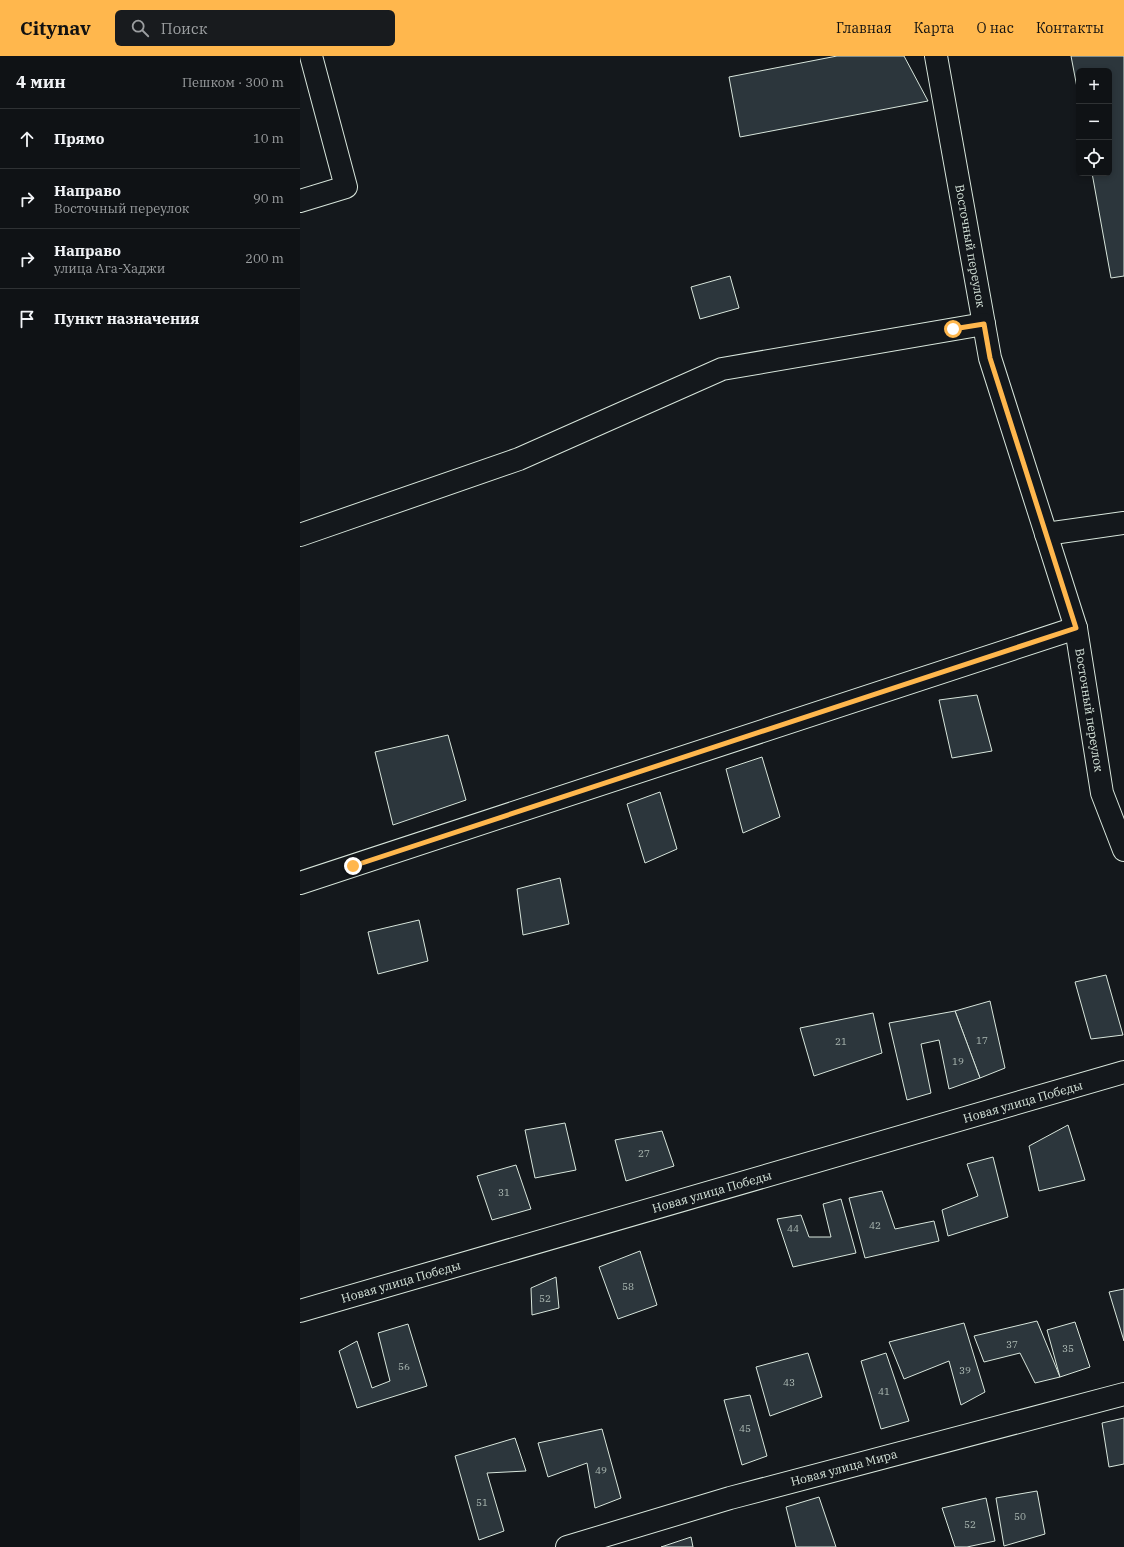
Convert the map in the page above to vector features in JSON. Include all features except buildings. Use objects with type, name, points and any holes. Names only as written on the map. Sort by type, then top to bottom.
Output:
[{"type":"street","points":[[300,201],[346,187],[311,56]]},
{"type":"street","name":"Восточный переулок","points":[[936,56],[990,358],[1076,628],[1102,793],[1124,850]]},
{"type":"street","points":[[300,535],[518,459],[722,369],[984,324]]},
{"type":"street","points":[[1046,534],[1124,523]]},
{"type":"street","points":[[300,883],[1076,628]]},
{"type":"street","name":"Новая улица Победы","points":[[300,1311],[1124,1072]]},
{"type":"street","name":"Новая улица Мира","points":[[567,1547],[730,1498],[1124,1394]]},
{"type":"route","points":[[353,866],[1076,628],[990,358],[984,324],[953,329]]}]
